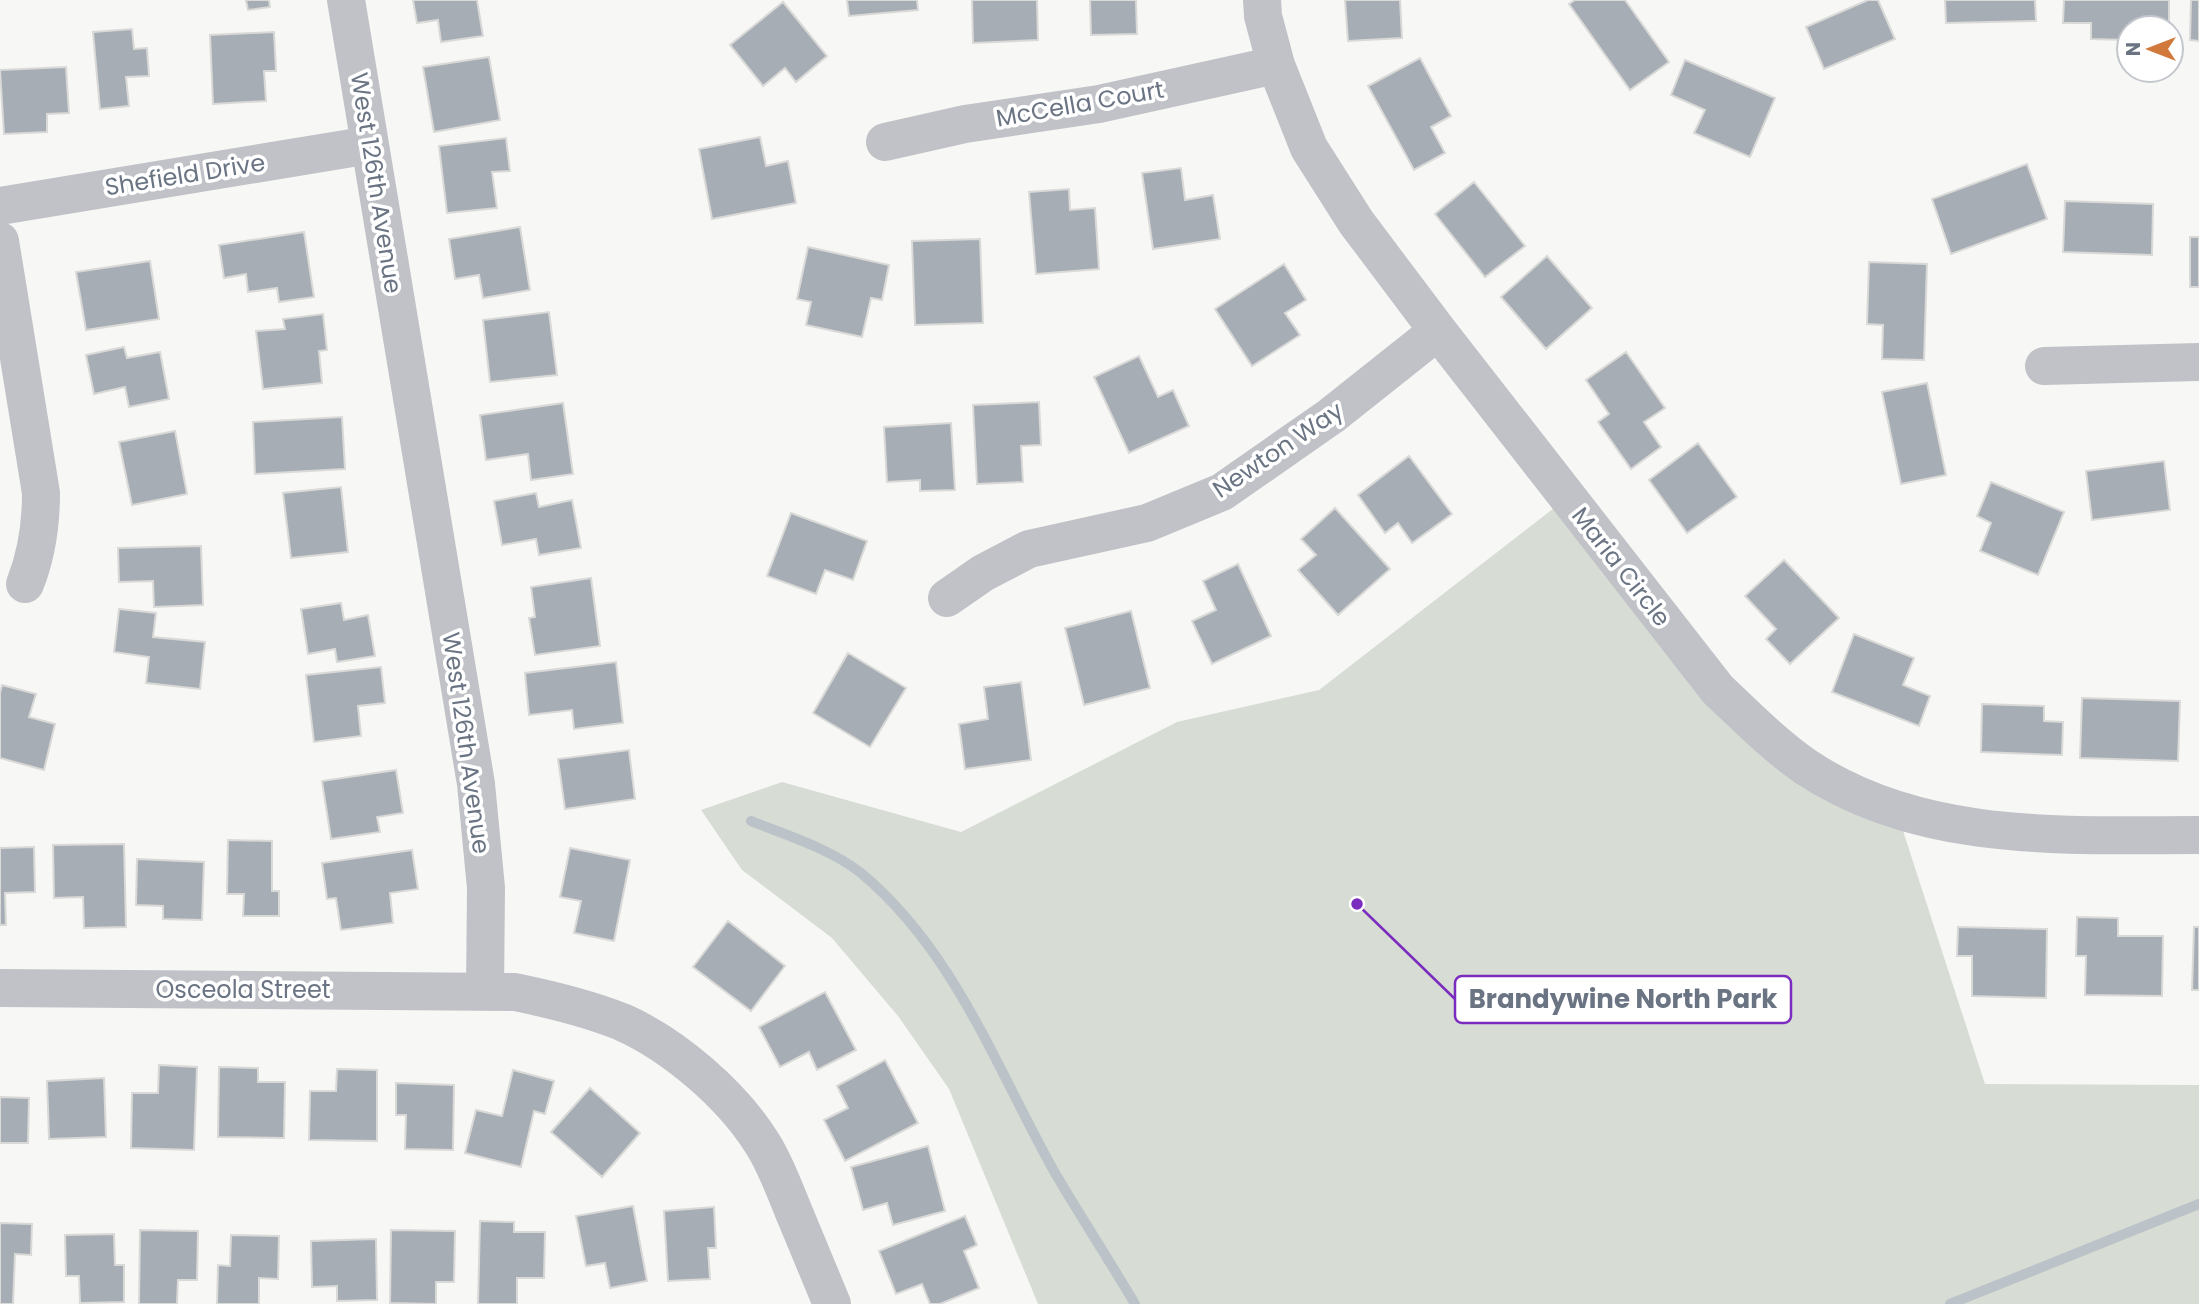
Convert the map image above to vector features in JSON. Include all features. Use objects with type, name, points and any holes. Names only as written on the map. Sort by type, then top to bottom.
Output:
[{"type":"street","name":"West 126th Avenue","points":[[346,0],[476,784],[486,888],[485,991]]},
{"type":"street","name":"Maria Circle","points":[[1262,0],[1263,16],[1276,65],[1309,148],[1356,222],[1718,690],[1766,735],[1805,766],[1866,799],[1930,819],[2006,832],[2199,835]]},
{"type":"street","name":"McCella Court","points":[[885,142],[965,124],[1099,104],[1276,65]]},
{"type":"street","name":"Shefield Drive","points":[[0,206],[370,145]]},
{"type":"street","points":[[0,242],[41,493],[41,526],[34,560],[24,584]]},
{"type":"street","name":"Newton Way","points":[[947,598],[983,573],[1029,549],[1147,523],[1222,492],[1331,416],[1438,331]]},
{"type":"street","points":[[2044,366],[2199,362]]},
{"type":"street","name":"Osceola Street","points":[[0,988],[485,991]]},
{"type":"street","points":[[485,991],[515,992],[542,998],[623,1023],[705,1075],[762,1143],[783,1186],[828,1303]]},
{"type":"shaded area","points":[[1567,498],[1718,690],[1896,809],[1985,1084],[2199,1085],[2199,1304],[1038,1304],[949,1089],[898,1016],[832,938],[742,870],[701,810],[782,782],[961,832],[1177,722],[1319,690]]},
{"type":"building","points":[[246,0],[269,0],[270,7],[248,10]]},
{"type":"building","points":[[413,0],[477,0],[483,36],[441,42],[438,20],[417,23]]},
{"type":"building","points":[[847,0],[917,0],[918,10],[849,16]]},
{"type":"building","points":[[972,0],[1037,0],[1038,40],[973,43]]},
{"type":"building","points":[[1090,0],[1136,0],[1137,34],[1091,35]]},
{"type":"building","points":[[1345,0],[1400,0],[1402,38],[1348,41]]},
{"type":"building","points":[[1575,0],[1625,0],[1669,62],[1630,90],[1569,4]]},
{"type":"building","points":[[1868,0],[1878,0],[1895,39],[1824,69],[1806,27]]},
{"type":"building","points":[[1945,0],[2035,0],[2036,21],[1946,23]]},
{"type":"building","points":[[2064,0],[2169,0],[2169,14],[2115,14],[2115,40],[2091,39],[2091,23],[2063,23]]},
{"type":"building","points":[[2191,0],[2199,0],[2199,41],[2190,40]]},
{"type":"building","points":[[783,2],[827,56],[796,82],[785,68],[763,86],[730,45]]},
{"type":"building","points":[[132,29],[134,49],[147,48],[149,76],[126,77],[129,106],[100,109],[93,32]]},
{"type":"building","points":[[274,32],[276,71],[264,71],[266,101],[213,104],[210,35]]},
{"type":"building","points":[[489,57],[500,120],[434,132],[423,67]]},
{"type":"building","points":[[1420,58],[1451,116],[1431,127],[1445,153],[1414,170],[1368,86]]},
{"type":"building","points":[[1685,60],[1775,98],[1750,157],[1694,133],[1705,110],[1671,95]]},
{"type":"building","points":[[66,67],[69,113],[47,114],[47,132],[4,134],[0,70]]},
{"type":"building","points":[[760,137],[766,166],[788,161],[796,203],[712,219],[699,149]]},
{"type":"building","points":[[506,138],[510,171],[492,172],[497,208],[447,213],[439,146]]},
{"type":"building","points":[[2027,164],[2047,219],[1951,254],[1932,199]]},
{"type":"building","points":[[1181,168],[1185,200],[1213,195],[1220,239],[1153,249],[1142,173]]},
{"type":"building","points":[[1474,182],[1525,246],[1485,277],[1435,214]]},
{"type":"building","points":[[1069,189],[1070,210],[1095,208],[1099,269],[1036,274],[1029,192]]},
{"type":"building","points":[[2065,201],[2153,204],[2152,255],[2063,252]]},
{"type":"building","points":[[520,227],[530,290],[483,298],[479,275],[455,279],[449,239]]},
{"type":"building","points":[[304,232],[314,297],[279,302],[277,288],[248,292],[246,274],[224,278],[219,245]]},
{"type":"building","points":[[2190,237],[2199,237],[2199,287],[2190,287]]},
{"type":"building","points":[[980,239],[983,323],[915,325],[912,241]]},
{"type":"building","points":[[808,247],[889,265],[882,300],[871,298],[862,337],[806,325],[811,302],[797,299]]},
{"type":"building","points":[[1547,256],[1592,308],[1546,349],[1501,297]]},
{"type":"building","points":[[150,261],[159,319],[86,330],[76,272]]},
{"type":"building","points":[[1869,262],[1927,264],[1924,360],[1882,359],[1883,325],[1867,324]]},
{"type":"building","points":[[1284,264],[1306,300],[1285,313],[1300,335],[1252,366],[1215,309]]},
{"type":"building","points":[[549,312],[557,375],[490,382],[483,320]]},
{"type":"building","points":[[323,314],[327,350],[319,351],[322,383],[263,389],[256,331],[285,329],[283,319]]},
{"type":"building","points":[[124,347],[127,358],[160,352],[169,399],[129,407],[125,387],[94,394],[86,355]]},
{"type":"building","points":[[1626,352],[1665,408],[1644,422],[1661,447],[1631,469],[1598,422],[1609,414],[1586,380]]},
{"type":"building","points":[[1139,356],[1158,397],[1173,390],[1189,426],[1129,453],[1094,377]]},
{"type":"building","points":[[1927,383],[1946,475],[1901,484],[1882,392]]},
{"type":"building","points":[[1039,402],[1041,445],[1021,446],[1023,482],[977,484],[973,405]]},
{"type":"building","points":[[563,403],[573,474],[531,480],[528,454],[486,460],[480,415]]},
{"type":"building","points":[[342,417],[345,469],[255,474],[253,422]]},
{"type":"building","points":[[951,423],[955,490],[920,491],[920,480],[887,482],[884,427]]},
{"type":"building","points":[[175,431],[187,494],[132,505],[119,442]]},
{"type":"building","points":[[1698,443],[1737,497],[1687,533],[1649,480]]},
{"type":"building","points":[[1409,456],[1452,514],[1412,543],[1398,523],[1385,533],[1358,495]]},
{"type":"building","points":[[2164,461],[2170,510],[2092,520],[2086,471]]},
{"type":"building","points":[[1991,482],[2064,512],[2038,575],[1980,551],[1991,523],[1977,516]]},
{"type":"building","points":[[341,487],[348,552],[291,558],[283,493]]},
{"type":"building","points":[[536,493],[539,507],[572,500],[581,548],[539,555],[536,539],[502,545],[494,501]]},
{"type":"building","points":[[1335,508],[1390,569],[1338,615],[1298,570],[1316,555],[1301,539]]},
{"type":"building","points":[[791,513],[867,541],[853,580],[825,570],[816,594],[767,576]]},
{"type":"building","points":[[201,546],[203,605],[154,607],[153,581],[119,582],[118,548]]},
{"type":"building","points":[[1784,560],[1839,618],[1790,664],[1766,639],[1776,629],[1745,596]]},
{"type":"building","points":[[1238,564],[1271,636],[1212,664],[1192,621],[1216,610],[1203,581]]},
{"type":"building","points":[[591,578],[600,646],[535,655],[529,618],[535,617],[531,587]]},
{"type":"building","points":[[341,603],[344,620],[368,615],[375,656],[337,662],[335,649],[308,654],[301,609]]},
{"type":"building","points":[[119,609],[156,613],[153,637],[205,642],[200,689],[146,683],[149,657],[114,652]]},
{"type":"building","points":[[1131,611],[1150,688],[1084,705],[1065,628]]},
{"type":"building","points":[[1854,634],[1914,658],[1903,685],[1930,696],[1919,726],[1832,692]]},
{"type":"building","points":[[848,653],[906,688],[870,747],[813,713]]},
{"type":"building","points":[[616,662],[623,723],[574,729],[572,710],[529,715],[525,673]]},
{"type":"building","points":[[381,667],[385,703],[358,706],[361,736],[314,742],[306,675]]},
{"type":"building","points":[[1021,682],[1031,760],[965,769],[959,724],[988,719],[984,687]]},
{"type":"building","points":[[2,685],[36,694],[29,717],[55,724],[44,770],[0,758]]},
{"type":"building","points":[[2082,698],[2180,701],[2178,761],[2080,758]]},
{"type":"building","points":[[1982,704],[2044,706],[2044,721],[2063,722],[2062,755],[1981,752]]},
{"type":"building","points":[[629,750],[635,799],[565,809],[558,759]]},
{"type":"building","points":[[396,770],[403,813],[377,817],[380,832],[331,839],[322,781]]},
{"type":"building","points":[[228,840],[272,841],[272,891],[279,891],[279,916],[243,916],[244,894],[227,894]]},
{"type":"building","points":[[124,844],[126,927],[84,928],[83,897],[54,898],[53,845]]},
{"type":"building","points":[[34,847],[35,892],[5,893],[6,925],[0,925],[0,848]]},
{"type":"building","points":[[570,848],[630,860],[614,941],[574,933],[581,901],[560,897]]},
{"type":"building","points":[[412,850],[418,889],[390,893],[393,923],[341,930],[336,898],[327,899],[322,863]]},
{"type":"building","points":[[137,859],[204,862],[202,920],[163,919],[163,906],[136,905]]},
{"type":"building","points":[[2077,917],[2118,918],[2118,936],[2163,936],[2162,996],[2085,995],[2086,956],[2076,956]]},
{"type":"building","points":[[728,921],[785,966],[751,1011],[693,967]]},
{"type":"building","points":[[1958,927],[2047,929],[2046,998],[1972,996],[1972,956],[1957,956]]},
{"type":"building","points":[[2194,927],[2199,927],[2199,990],[2192,990]]},
{"type":"building","points":[[825,992],[856,1050],[817,1070],[809,1052],[780,1067],[759,1027]]},
{"type":"building","points":[[885,1060],[918,1123],[845,1161],[824,1120],[848,1108],[837,1086]]},
{"type":"building","points":[[159,1065],[197,1067],[194,1150],[131,1148],[132,1093],[158,1093]]},
{"type":"building","points":[[219,1067],[258,1068],[258,1082],[285,1082],[284,1138],[218,1137]]},
{"type":"building","points":[[337,1069],[377,1070],[377,1141],[309,1140],[310,1091],[336,1091]]},
{"type":"building","points":[[513,1070],[554,1081],[545,1114],[534,1111],[521,1167],[465,1153],[476,1110],[502,1116]]},
{"type":"building","points":[[104,1078],[106,1137],[49,1139],[47,1081]]},
{"type":"building","points":[[396,1083],[454,1085],[453,1150],[405,1149],[406,1115],[396,1115]]},
{"type":"building","points":[[590,1088],[640,1133],[602,1177],[551,1132]]},
{"type":"building","points":[[0,1097],[29,1098],[28,1143],[0,1143]]},
{"type":"building","points":[[928,1146],[945,1211],[893,1225],[887,1203],[863,1210],[851,1167]]},
{"type":"building","points":[[633,1206],[647,1281],[610,1288],[605,1263],[586,1266],[576,1216]]},
{"type":"building","points":[[714,1207],[716,1248],[708,1248],[710,1279],[668,1281],[664,1211]]},
{"type":"building","points":[[965,1216],[977,1245],[964,1251],[979,1288],[940,1304],[930,1304],[922,1284],[896,1294],[879,1251]]},
{"type":"building","points":[[480,1221],[514,1222],[514,1232],[545,1232],[544,1278],[517,1278],[517,1304],[478,1304]]},
{"type":"building","points":[[0,1223],[32,1224],[31,1255],[15,1254],[13,1304],[0,1304]]},
{"type":"building","points":[[140,1230],[198,1231],[197,1280],[178,1280],[177,1304],[139,1304]]},
{"type":"building","points":[[391,1230],[455,1231],[454,1282],[436,1282],[436,1304],[390,1303]]},
{"type":"building","points":[[114,1234],[115,1265],[124,1265],[124,1302],[80,1303],[79,1276],[66,1276],[65,1235]]},
{"type":"building","points":[[231,1235],[279,1236],[278,1279],[259,1278],[259,1304],[217,1304],[218,1265],[230,1266]]},
{"type":"building","points":[[376,1239],[377,1300],[337,1301],[337,1286],[312,1287],[311,1241]]},
{"type":"waterway","points":[[751,821],[808,843],[849,864],[894,904],[923,938],[972,1014],[1055,1173],[1135,1304]]},
{"type":"waterway","points":[[1950,1304],[2199,1204]]},
{"type":"place","name":"Brandywine North Park","points":[[1357,904]]}]
